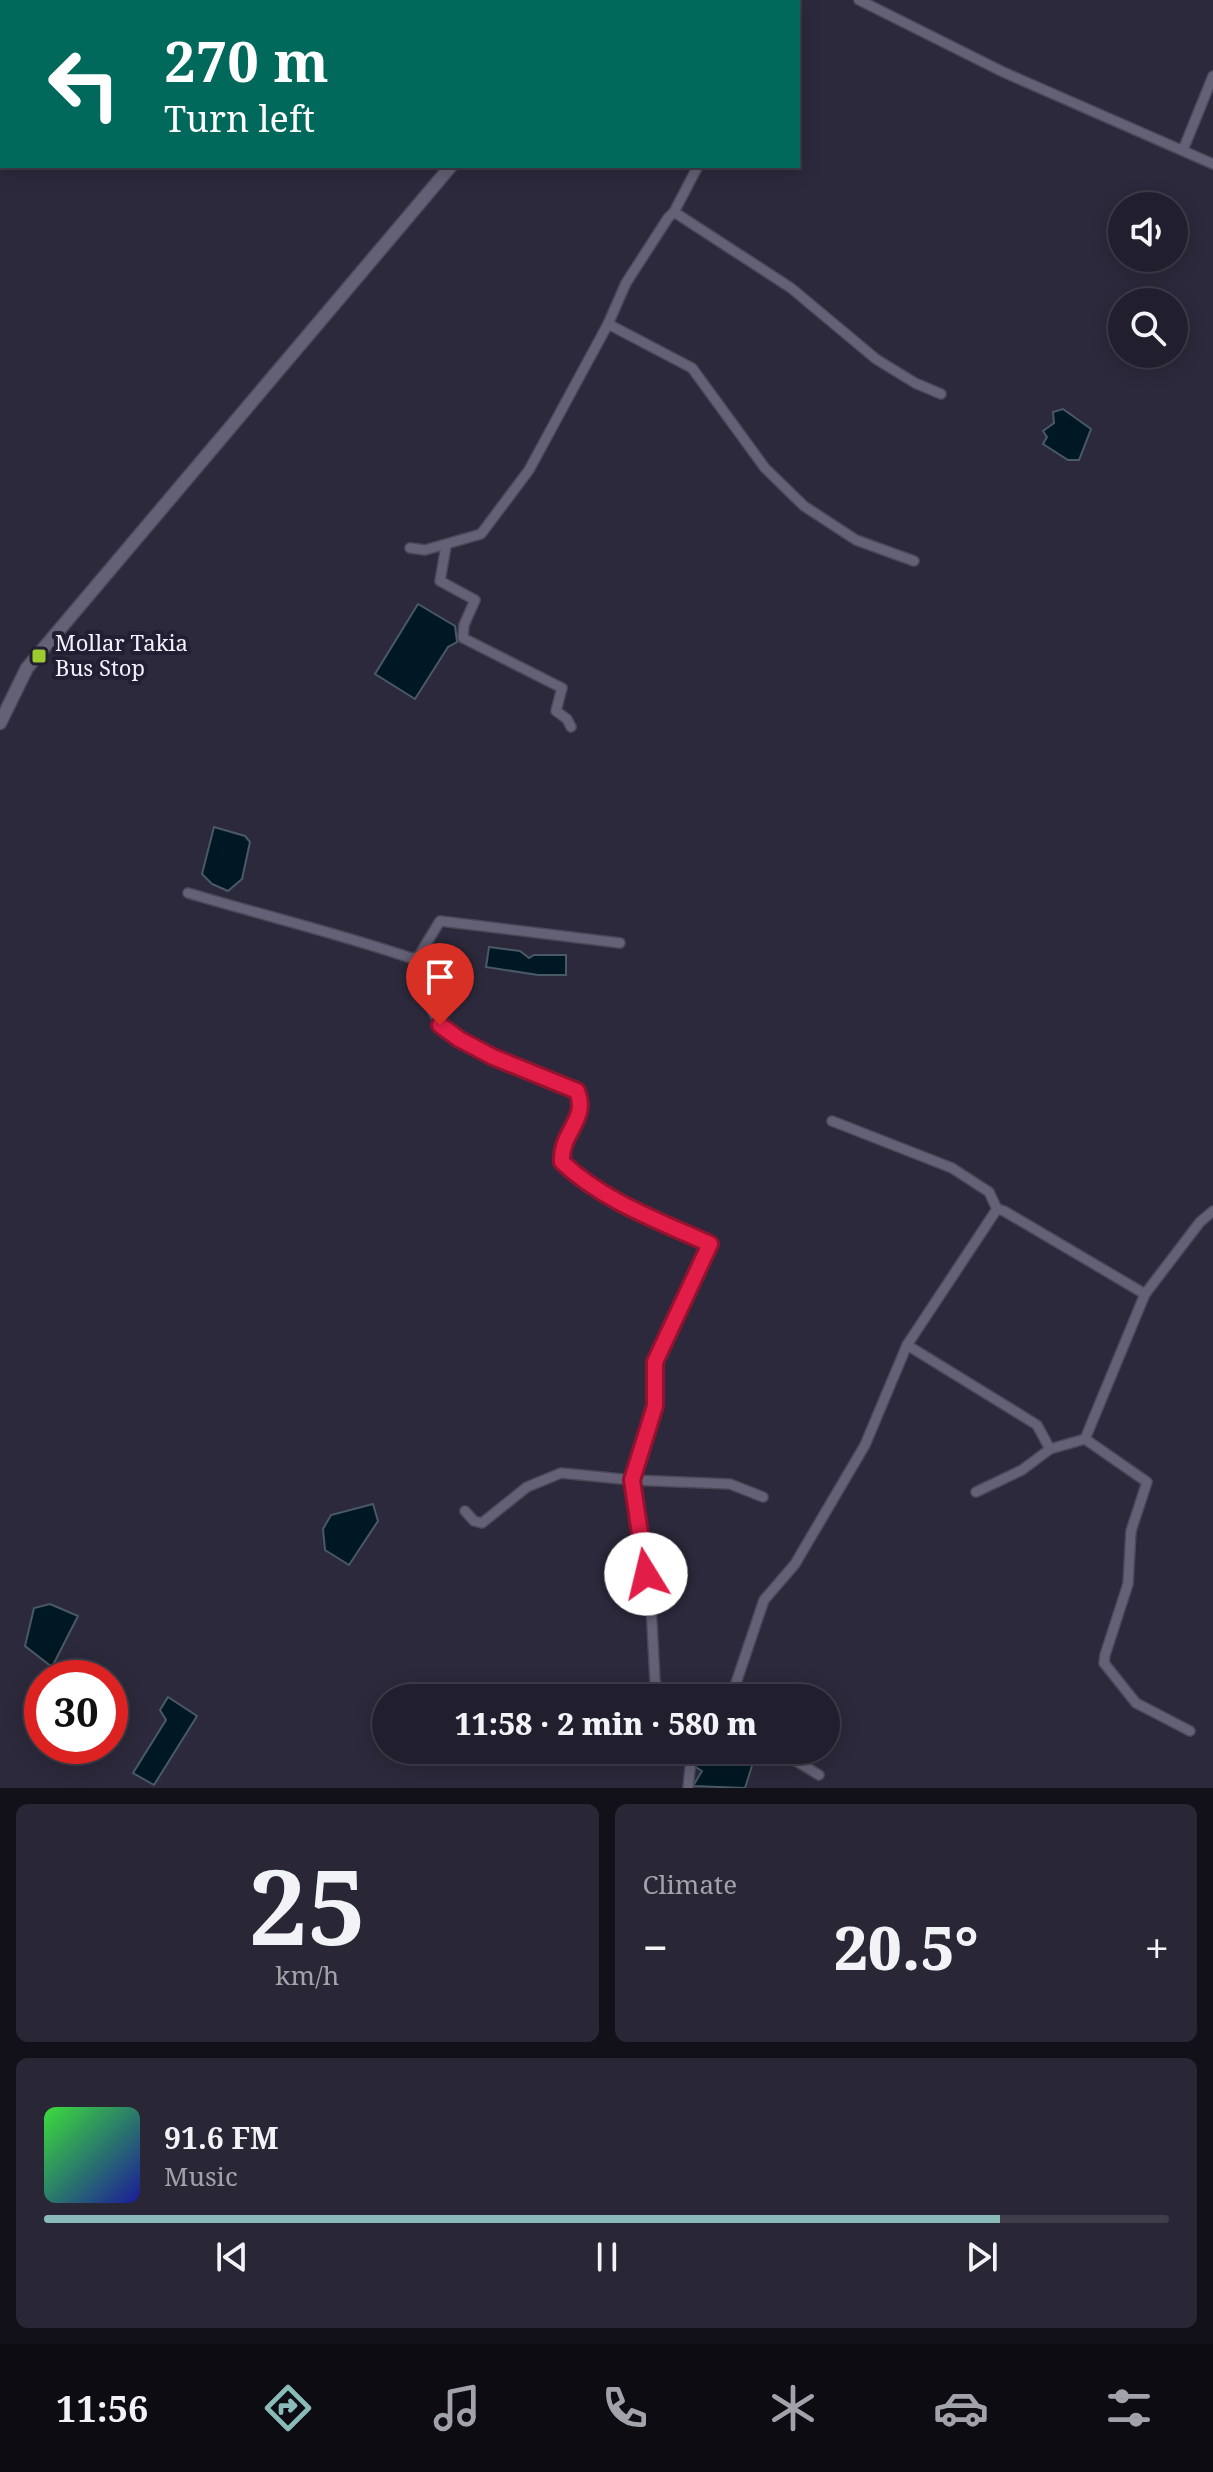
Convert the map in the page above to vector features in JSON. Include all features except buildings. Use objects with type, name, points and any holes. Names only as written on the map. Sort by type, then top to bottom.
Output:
[{"type":"main road","points":[[0,723],[27,668],[449,168]]},
{"type":"street","points":[[859,0],[1003,72],[1213,164]]},
{"type":"street","points":[[1183,150],[1213,76]]},
{"type":"street","points":[[410,548],[425,550],[446,546],[481,534],[529,470],[608,324],[626,283],[674,212],[697,168]]},
{"type":"street","points":[[674,212],[791,288],[876,359],[941,394]]},
{"type":"street","points":[[608,324],[692,368],[765,468],[804,506],[856,540],[914,561]]},
{"type":"street","points":[[446,546],[440,581],[475,600],[464,625],[463,638],[562,688],[556,711],[567,719],[571,727]]},
{"type":"street","points":[[188,893],[283,921],[332,931],[411,958],[418,957]]},
{"type":"street","points":[[620,943],[440,921],[418,957],[430,1006],[440,1025],[493,1057],[577,1091],[582,1102],[580,1113],[561,1149],[562,1162],[625,1205],[710,1244],[655,1362],[655,1406],[632,1480],[651,1605],[656,1684]]},
{"type":"street","points":[[832,1121],[952,1168],[989,1192],[997,1209],[1145,1294]]},
{"type":"street","points":[[736,1684],[764,1600],[795,1564],[865,1445],[907,1345],[997,1209]]},
{"type":"street","points":[[1085,1439],[1145,1294],[1200,1222],[1213,1211]]},
{"type":"street","points":[[907,1345],[1037,1425],[1050,1449]]},
{"type":"street","points":[[976,1492],[1022,1470],[1050,1449],[1085,1439]]},
{"type":"street","points":[[1085,1439],[1147,1482],[1131,1531],[1128,1584],[1104,1663],[1136,1703],[1190,1731]]},
{"type":"street","points":[[465,1511],[474,1521],[482,1523],[527,1487],[561,1473],[730,1484],[763,1497]]},
{"type":"street","points":[[688,1788],[691,1764]]},
{"type":"street","points":[[801,1764],[819,1775]]},
{"type":"water","points":[[1063,409],[1091,429],[1079,460],[1068,460],[1043,444],[1047,437],[1043,431],[1054,423],[1053,412]]},
{"type":"water","points":[[418,604],[455,626],[457,642],[448,647],[415,699],[375,674]]},
{"type":"water","points":[[214,827],[245,836],[250,842],[242,879],[228,891],[212,884],[202,874]]},
{"type":"water","points":[[489,947],[520,951],[529,958],[534,955],[566,955],[566,975],[538,975],[486,967]]},
{"type":"water","points":[[373,1504],[378,1521],[349,1565],[325,1550],[323,1529],[331,1515]]},
{"type":"water","points":[[50,1604],[78,1616],[56,1660],[43,1660],[25,1646],[34,1608]]},
{"type":"water","points":[[168,1697],[197,1716],[154,1785],[133,1773],[166,1720],[160,1710]]},
{"type":"water","points":[[753,1764],[745,1788],[693,1786],[702,1771],[694,1766]]},
{"type":"place","name":"Mollar Takia Bus Stop","points":[[39,656]]},
{"type":"route","points":[[440,1025],[493,1057],[577,1091],[582,1102],[580,1113],[561,1149],[562,1162],[625,1205],[710,1244],[655,1362],[655,1406],[634,1468],[632,1480],[646,1574]]}]
